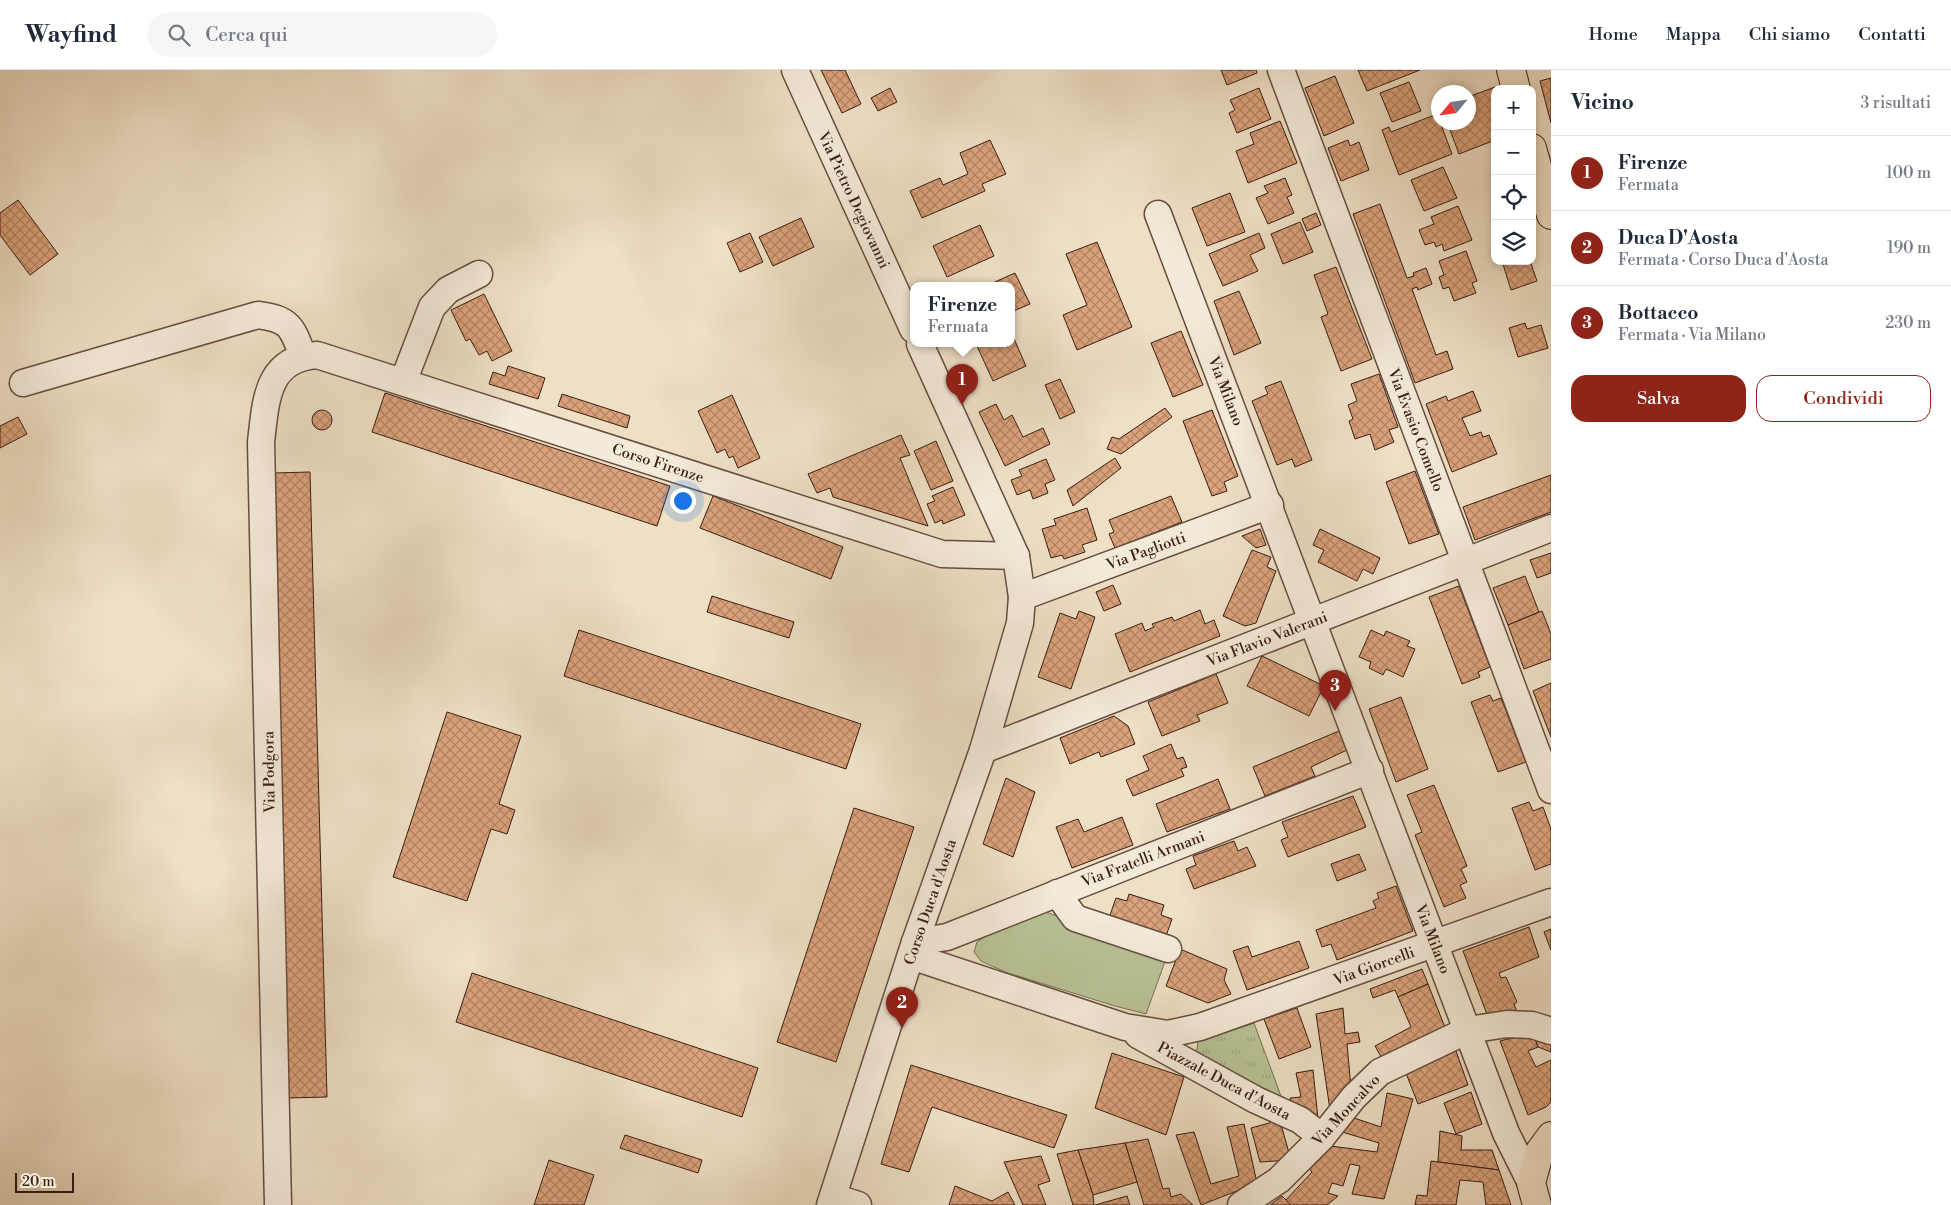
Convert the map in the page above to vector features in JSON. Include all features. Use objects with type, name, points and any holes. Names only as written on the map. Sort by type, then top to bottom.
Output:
[{"type":"main road","points":[[1511,70],[1515,85]]},
{"type":"main road","points":[[1536,162],[1551,215]]},
{"type":"main road","points":[[1534,1194],[1540,1151],[1551,1136]]},
{"type":"street","name":"Via Pietro Degiovanni","points":[[795,70],[910,322]]},
{"type":"street","name":"Via Evasio Comello","points":[[1281,70],[1551,790]]},
{"type":"street","name":"Via Milano","points":[[1158,214],[1270,505],[1506,1133],[1534,1194]]},
{"type":"street","points":[[403,382],[432,307],[448,290],[479,274]]},
{"type":"street","points":[[23,383],[258,315],[279,317],[295,333],[303,356]]},
{"type":"street","points":[[921,347],[1016,556],[1022,598]]},
{"type":"street","name":"Corso Firenze","points":[[303,356],[317,355],[942,554],[1016,556]]},
{"type":"street","name":"Via Podgora","points":[[278,1205],[262,442],[272,381],[282,367],[303,356]]},
{"type":"street","name":"Via Pagliotti","points":[[1022,598],[1270,505]]},
{"type":"street","name":"Via Flavio Valerani","points":[[983,750],[1551,528]]},
{"type":"street","name":"Corso Duca d'Aosta","points":[[831,1201],[913,949],[983,750],[1020,623],[1022,598]]},
{"type":"street","name":"Via Fratelli Armani","points":[[913,949],[1370,770]]},
{"type":"street","points":[[1057,893],[1075,918],[1168,949]]},
{"type":"street","name":"Via Giorcelli","points":[[1253,1009],[1551,902]]},
{"type":"street","name":"Piazzale Duca d'Aosta","points":[[913,949],[1125,1027],[1248,1095],[1300,1120],[1322,1137]]},
{"type":"street","name":"Piazzale Duca d'Aosta","points":[[1125,1027],[1168,1034],[1200,1028],[1253,1009]]},
{"type":"street","name":"Via Moncalvo","points":[[1241,1205],[1279,1180],[1322,1137],[1354,1097],[1380,1072],[1468,1030],[1507,1024],[1532,1025],[1551,1031]]},
{"type":"street","points":[[831,1201],[858,1205]]},
{"type":"green space","points":[[1046,912],[1167,956],[1146,1014],[1005,972],[981,961],[974,952],[977,942],[989,934]]},
{"type":"green space","points":[[1254,1023],[1285,1107],[1196,1056],[1198,1042]]},
{"type":"building","points":[[821,70],[845,70],[861,104],[842,113]]},
{"type":"building","points":[[1221,70],[1256,70],[1257,73],[1227,85]]},
{"type":"building","points":[[1358,70],[1420,70],[1367,91]]},
{"type":"building","points":[[1335,76],[1354,123],[1324,136],[1305,88]]},
{"type":"building","points":[[1551,78],[1551,123],[1540,81]]},
{"type":"building","points":[[1409,82],[1421,111],[1392,122],[1380,93]]},
{"type":"building","points":[[890,88],[897,102],[878,111],[871,98]]},
{"type":"building","points":[[1259,88],[1271,119],[1237,133],[1229,113],[1235,110],[1230,100]]},
{"type":"building","points":[[1491,88],[1491,142],[1459,154],[1450,130],[1476,130],[1476,94]]},
{"type":"building","points":[[1431,116],[1431,130],[1443,130],[1452,154],[1399,175],[1382,130],[1389,127],[1391,132]]},
{"type":"building","points":[[1280,121],[1297,163],[1248,183],[1236,151],[1254,144],[1250,133]]},
{"type":"building","points":[[990,140],[1006,174],[982,184],[985,191],[922,218],[910,191],[940,178],[943,185],[968,174],[960,153]]},
{"type":"building","points":[[1348,140],[1350,146],[1359,142],[1369,170],[1341,181],[1328,148]]},
{"type":"building","points":[[1443,167],[1457,198],[1424,211],[1411,180]]},
{"type":"building","points":[[1285,178],[1292,195],[1287,197],[1294,213],[1268,224],[1256,198],[1268,193],[1264,186]]},
{"type":"building","points":[[1230,193],[1245,232],[1207,246],[1192,208]]},
{"type":"building","points":[[18,200],[58,254],[30,275],[0,235],[0,213]]},
{"type":"building","points":[[1380,204],[1407,278],[1414,276],[1413,273],[1426,268],[1432,284],[1418,290],[1417,287],[1412,289],[1436,355],[1447,351],[1453,369],[1415,383],[1353,214]]},
{"type":"building","points":[[1458,206],[1472,240],[1444,251],[1442,244],[1436,247],[1434,242],[1425,245],[1419,230],[1434,224],[1431,217]]},
{"type":"building","points":[[1316,213],[1321,225],[1307,231],[1302,219]]},
{"type":"building","points":[[801,218],[814,247],[773,266],[759,237]]},
{"type":"building","points":[[1300,222],[1313,252],[1283,264],[1271,234]]},
{"type":"building","points":[[980,225],[994,256],[947,277],[933,246]]},
{"type":"building","points":[[750,233],[763,262],[740,272],[727,243]]},
{"type":"building","points":[[1259,233],[1265,248],[1250,255],[1258,271],[1223,286],[1209,254]]},
{"type":"building","points":[[1097,242],[1132,327],[1077,350],[1063,315],[1087,305],[1066,254]]},
{"type":"building","points":[[1466,251],[1477,281],[1472,283],[1476,293],[1454,301],[1449,287],[1443,289],[1439,277],[1444,275],[1439,261]]},
{"type":"building","points":[[1503,265],[1531,265],[1537,281],[1511,290]]},
{"type":"building","points":[[1336,267],[1372,359],[1341,371],[1321,317],[1328,314],[1314,275]]},
{"type":"building","points":[[1015,273],[1030,304],[1015,310],[1015,282],[995,282]]},
{"type":"building","points":[[1239,291],[1261,343],[1234,355],[1214,301]]},
{"type":"building","points":[[484,294],[512,351],[492,361],[487,351],[479,355],[470,339],[466,341],[451,310]]},
{"type":"building","points":[[1525,323],[1527,329],[1541,325],[1548,348],[1518,357],[1509,328]]},
{"type":"building","points":[[1181,331],[1203,385],[1173,397],[1151,343]]},
{"type":"building","points":[[1015,341],[1026,366],[993,381],[977,347],[1015,347]]},
{"type":"building","points":[[508,366],[545,378],[538,399],[489,384],[493,372],[505,376]]},
{"type":"building","points":[[1379,374],[1398,427],[1389,430],[1394,442],[1375,450],[1370,434],[1355,439],[1349,421],[1353,419],[1348,405],[1357,401],[1351,384]]},
{"type":"building","points":[[1060,379],[1075,412],[1060,419],[1045,385]]},
{"type":"building","points":[[1281,381],[1312,460],[1295,467],[1292,459],[1277,465],[1252,401],[1268,394],[1265,387]]},
{"type":"building","points":[[1473,391],[1481,411],[1462,418],[1470,436],[1481,432],[1483,437],[1489,435],[1497,454],[1452,472],[1426,404],[1446,396],[1448,401]]},
{"type":"building","points":[[385,393],[670,486],[657,526],[372,432]]},
{"type":"building","points":[[562,394],[630,416],[627,428],[558,406]]},
{"type":"building","points":[[732,395],[760,458],[738,468],[733,456],[729,458],[725,449],[717,453],[698,411]]},
{"type":"building","points":[[996,404],[1004,420],[1012,415],[1023,437],[1043,428],[1050,444],[1005,466],[979,412]]},
{"type":"building","points":[[1165,408],[1172,417],[1121,454],[1107,449],[1112,437],[1119,439]]},
{"type":"building","points":[[322,410],[329,413],[332,420],[329,427],[322,430],[315,427],[312,420],[315,413]]},
{"type":"building","points":[[1212,410],[1238,476],[1224,482],[1227,491],[1212,496],[1183,421]]},
{"type":"building","points":[[18,417],[27,434],[0,448],[0,426]]},
{"type":"building","points":[[901,435],[910,455],[900,458],[928,526],[833,497],[830,488],[817,493],[808,474]]},
{"type":"building","points":[[936,441],[953,481],[931,490],[914,451]]},
{"type":"building","points":[[1115,458],[1121,468],[1073,506],[1067,490]]},
{"type":"building","points":[[1046,459],[1055,480],[1045,484],[1048,493],[1033,499],[1030,490],[1017,495],[1011,480],[1022,476],[1019,470]]},
{"type":"building","points":[[1415,471],[1439,534],[1409,544],[1386,482]]},
{"type":"building","points":[[310,472],[327,1097],[287,1098],[273,473]]},
{"type":"building","points":[[1551,475],[1551,512],[1475,540],[1463,507]]},
{"type":"building","points":[[953,487],[965,515],[943,524],[942,520],[935,523],[927,504],[935,501],[932,496]]},
{"type":"building","points":[[713,496],[843,547],[831,579],[700,528]]},
{"type":"building","points":[[1171,496],[1182,522],[1115,548],[1109,534],[1114,532],[1109,520]]},
{"type":"building","points":[[1087,508],[1097,540],[1082,545],[1085,552],[1064,559],[1062,555],[1051,558],[1042,529],[1056,525],[1054,519]]},
{"type":"building","points":[[1260,529],[1266,545],[1256,548],[1242,536]]},
{"type":"building","points":[[1320,529],[1380,558],[1373,574],[1363,569],[1357,581],[1318,562],[1324,550],[1313,545]]},
{"type":"building","points":[[1252,550],[1271,557],[1267,567],[1276,571],[1256,623],[1245,626],[1223,616]]},
{"type":"building","points":[[1551,553],[1551,573],[1537,578],[1530,560]]},
{"type":"building","points":[[1525,576],[1539,612],[1508,625],[1493,588]]},
{"type":"building","points":[[1113,585],[1121,604],[1104,611],[1096,592]]},
{"type":"building","points":[[1459,586],[1490,667],[1478,672],[1480,677],[1462,684],[1429,597]]},
{"type":"building","points":[[712,596],[794,622],[789,638],[707,612]]},
{"type":"building","points":[[1200,610],[1205,624],[1214,620],[1220,636],[1130,672],[1115,634],[1142,623],[1145,631],[1154,627],[1152,624],[1172,617],[1174,621]]},
{"type":"building","points":[[1079,611],[1095,617],[1071,689],[1038,677],[1060,613],[1076,619]]},
{"type":"building","points":[[1542,611],[1551,634],[1551,659],[1524,669],[1508,625]]},
{"type":"building","points":[[579,630],[861,724],[846,769],[564,676]]},
{"type":"building","points":[[1371,630],[1384,636],[1386,631],[1410,641],[1407,646],[1415,649],[1403,677],[1386,669],[1383,675],[1369,668],[1371,662],[1359,657]]},
{"type":"building","points":[[1262,656],[1324,686],[1309,716],[1247,686]]},
{"type":"building","points":[[1216,674],[1228,703],[1197,715],[1200,721],[1162,736],[1148,702]]},
{"type":"building","points":[[1551,683],[1551,737],[1533,691]]},
{"type":"building","points":[[1490,695],[1493,701],[1501,698],[1526,762],[1498,772],[1471,702]]},
{"type":"building","points":[[1401,697],[1428,769],[1396,782],[1369,709]]},
{"type":"building","points":[[447,712],[521,736],[499,804],[515,810],[507,834],[491,829],[467,901],[393,877]]},
{"type":"building","points":[[1114,716],[1128,726],[1135,744],[1101,757],[1099,752],[1070,764],[1060,738]]},
{"type":"building","points":[[1339,731],[1347,750],[1311,767],[1315,776],[1265,796],[1253,767]]},
{"type":"building","points":[[1171,744],[1177,759],[1183,757],[1187,767],[1181,769],[1184,776],[1133,796],[1126,780],[1149,770],[1143,756]]},
{"type":"building","points":[[1006,778],[1035,792],[1013,857],[983,844]]},
{"type":"building","points":[[1218,779],[1230,809],[1167,832],[1156,804]]},
{"type":"building","points":[[1434,785],[1467,866],[1461,869],[1467,882],[1460,885],[1466,898],[1444,907],[1415,835],[1422,832],[1407,795]]},
{"type":"building","points":[[1353,796],[1366,827],[1288,857],[1281,840],[1288,837],[1282,822]]},
{"type":"building","points":[[1529,802],[1533,811],[1543,807],[1551,829],[1551,864],[1535,870],[1512,808]]},
{"type":"building","points":[[854,808],[914,827],[836,1062],[777,1042]]},
{"type":"building","points":[[1122,817],[1133,845],[1072,868],[1056,827],[1078,819],[1084,832]]},
{"type":"building","points":[[1234,841],[1238,851],[1247,847],[1256,866],[1194,889],[1186,869],[1196,865],[1193,856]]},
{"type":"building","points":[[1359,854],[1366,870],[1337,881],[1331,864]]},
{"type":"building","points":[[1396,886],[1413,931],[1337,960],[1331,944],[1322,947],[1316,930],[1376,908],[1373,901],[1379,898],[1377,893]]},
{"type":"building","points":[[1129,894],[1164,905],[1161,915],[1172,919],[1166,936],[1109,918],[1116,898],[1127,901]]},
{"type":"building","points":[[1529,927],[1539,957],[1499,973],[1501,978],[1506,977],[1517,1002],[1514,1004],[1517,1012],[1488,1017],[1463,951]]},
{"type":"building","points":[[1551,929],[1551,950],[1544,932]]},
{"type":"building","points":[[1299,941],[1309,968],[1247,990],[1233,951],[1248,946],[1252,957]]},
{"type":"building","points":[[1180,949],[1227,969],[1224,980],[1231,994],[1208,1003],[1166,986]]},
{"type":"building","points":[[1422,969],[1428,984],[1398,997],[1395,990],[1373,998],[1370,989]]},
{"type":"building","points":[[472,973],[758,1068],[742,1117],[456,1022]]},
{"type":"building","points":[[1428,984],[1446,1030],[1384,1062],[1375,1046],[1411,1027],[1398,997]]},
{"type":"building","points":[[1297,1008],[1311,1047],[1279,1059],[1264,1019]]},
{"type":"building","points":[[1343,1008],[1345,1034],[1358,1032],[1360,1042],[1347,1044],[1351,1088],[1330,1110],[1316,1014]]},
{"type":"building","points":[[1533,1033],[1538,1047],[1528,1051],[1536,1067],[1551,1060],[1551,1102],[1546,1107],[1528,1115],[1500,1041]]},
{"type":"building","points":[[1533,1033],[1551,1039],[1551,1052],[1538,1047]]},
{"type":"building","points":[[1456,1051],[1468,1085],[1418,1104],[1406,1073]]},
{"type":"building","points":[[1112,1053],[1184,1077],[1166,1135],[1095,1108]]},
{"type":"building","points":[[911,1065],[1067,1115],[1054,1148],[932,1107],[909,1172],[881,1164]]},
{"type":"building","points":[[1313,1070],[1318,1119],[1296,1113],[1290,1098],[1301,1097],[1296,1073]]},
{"type":"building","points":[[1471,1092],[1482,1124],[1456,1134],[1444,1103]]},
{"type":"building","points":[[1387,1093],[1413,1099],[1384,1199],[1352,1194],[1360,1166],[1350,1164],[1343,1186],[1332,1183],[1328,1193],[1338,1196],[1327,1205],[1291,1205],[1286,1200],[1312,1172],[1308,1167],[1330,1146],[1377,1152],[1379,1143],[1342,1132],[1354,1118],[1381,1127]]},
{"type":"building","points":[[1273,1122],[1282,1128],[1291,1160],[1260,1162],[1251,1128]]},
{"type":"building","points":[[1244,1124],[1257,1183],[1201,1205],[1176,1135],[1194,1132],[1211,1184],[1239,1176],[1227,1127]]},
{"type":"building","points":[[1440,1131],[1462,1136],[1461,1150],[1492,1150],[1499,1170],[1438,1162]]},
{"type":"building","points":[[625,1135],[702,1160],[698,1173],[620,1148]]},
{"type":"building","points":[[1148,1139],[1163,1189],[1169,1188],[1171,1197],[1181,1194],[1193,1205],[1144,1205],[1125,1143]]},
{"type":"building","points":[[1125,1143],[1137,1182],[1093,1195],[1078,1150]]},
{"type":"building","points":[[1078,1150],[1093,1195],[1094,1205],[1073,1205],[1057,1154]]},
{"type":"building","points":[[1041,1156],[1050,1181],[1038,1185],[1046,1205],[1023,1205],[1004,1162]]},
{"type":"building","points":[[549,1160],[594,1175],[584,1205],[534,1205]]},
{"type":"building","points":[[1431,1161],[1499,1170],[1511,1205],[1486,1205],[1483,1182],[1460,1180],[1456,1205],[1415,1205],[1417,1195],[1427,1196]]},
{"type":"building","points":[[955,1186],[992,1201],[1008,1192],[1015,1205],[949,1205]]},
{"type":"building","points":[[1127,1196],[1130,1205],[1095,1205]]},
{"type":"building","points":[[1282,1196],[1291,1205],[1270,1205]]},
{"type":"place","name":"Firenze","points":[[962,405]]},
{"type":"place","name":"Bottacco","points":[[1335,711]]},
{"type":"place","name":"Duca D'Aosta","points":[[902,1028]]}]
